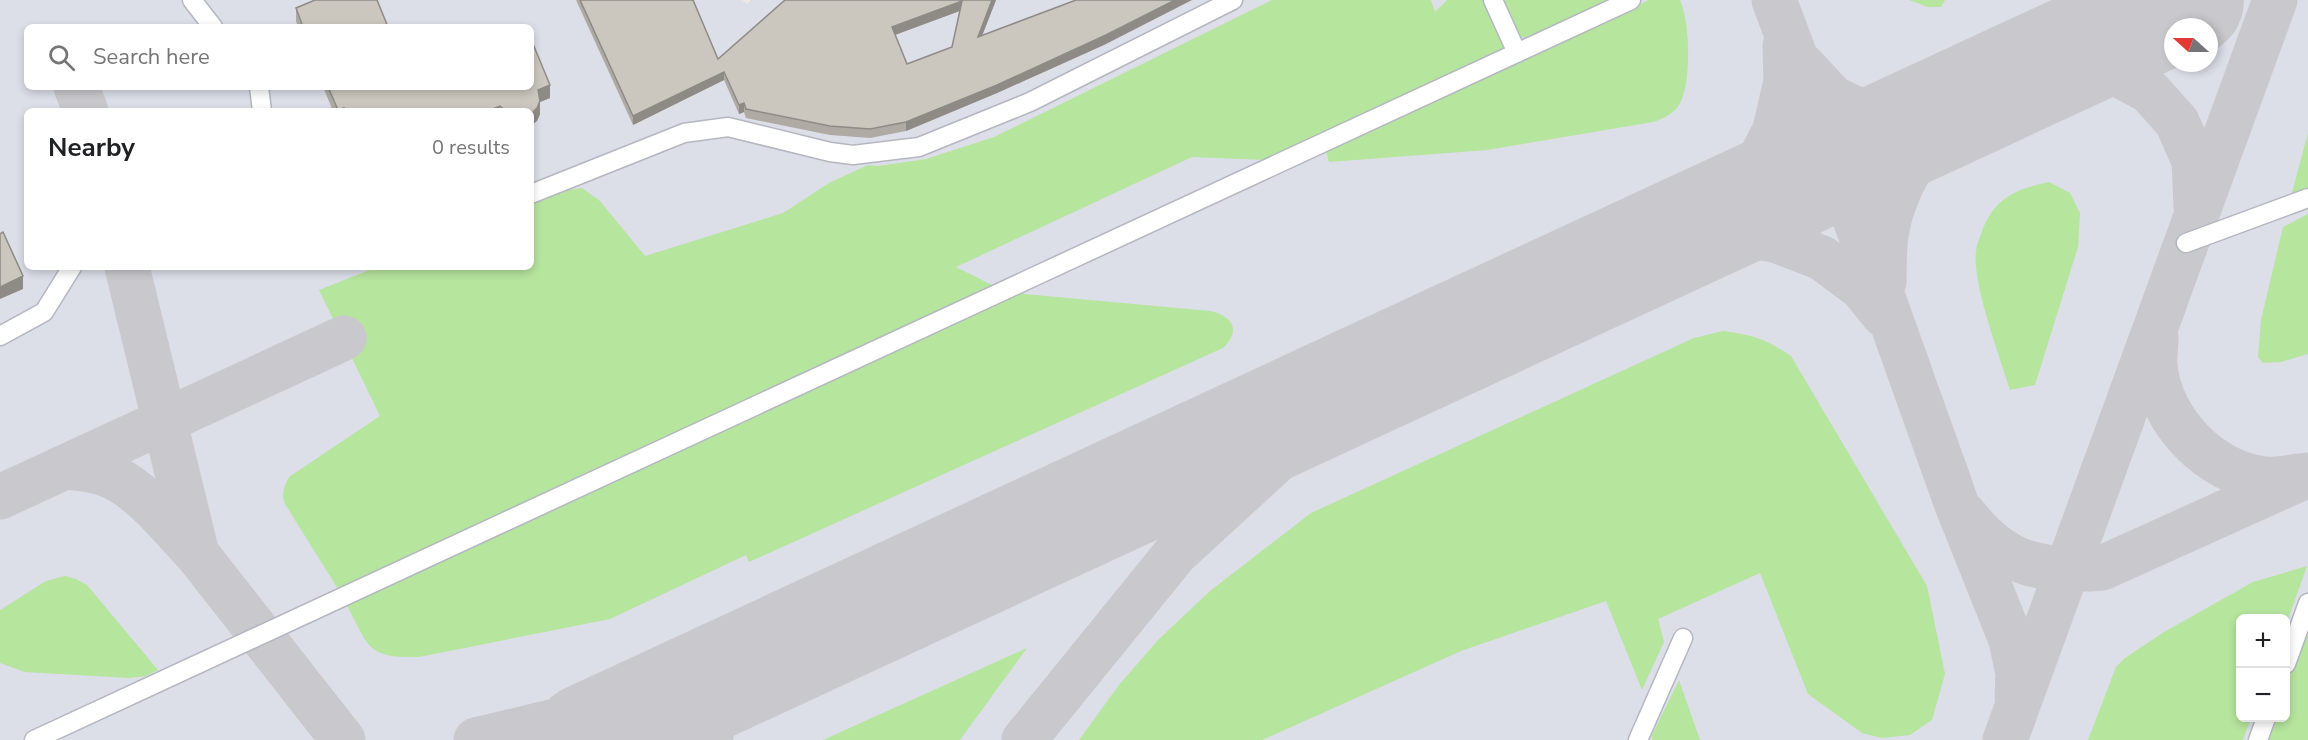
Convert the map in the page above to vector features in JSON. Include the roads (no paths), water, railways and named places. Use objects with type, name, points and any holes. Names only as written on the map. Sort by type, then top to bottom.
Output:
[{"type":"lane","points":[[192,0],[211,24]]},
{"type":"lane","points":[[534,193],[684,133],[702,129],[728,127],[830,152],[853,155],[919,147],[1030,102],[1233,0]]},
{"type":"lane","points":[[1493,0],[1517,53]]},
{"type":"lane","points":[[34,740],[1631,0]]},
{"type":"lane","points":[[259,90],[262,108]]},
{"type":"lane","points":[[2186,243],[2308,198]]},
{"type":"lane","points":[[0,336],[44,312],[70,270]]},
{"type":"lane","points":[[2290,653],[2308,603]]},
{"type":"lane","points":[[1638,740],[1683,638]]},
{"type":"lane","points":[[2258,740],[2264,722]]}]
